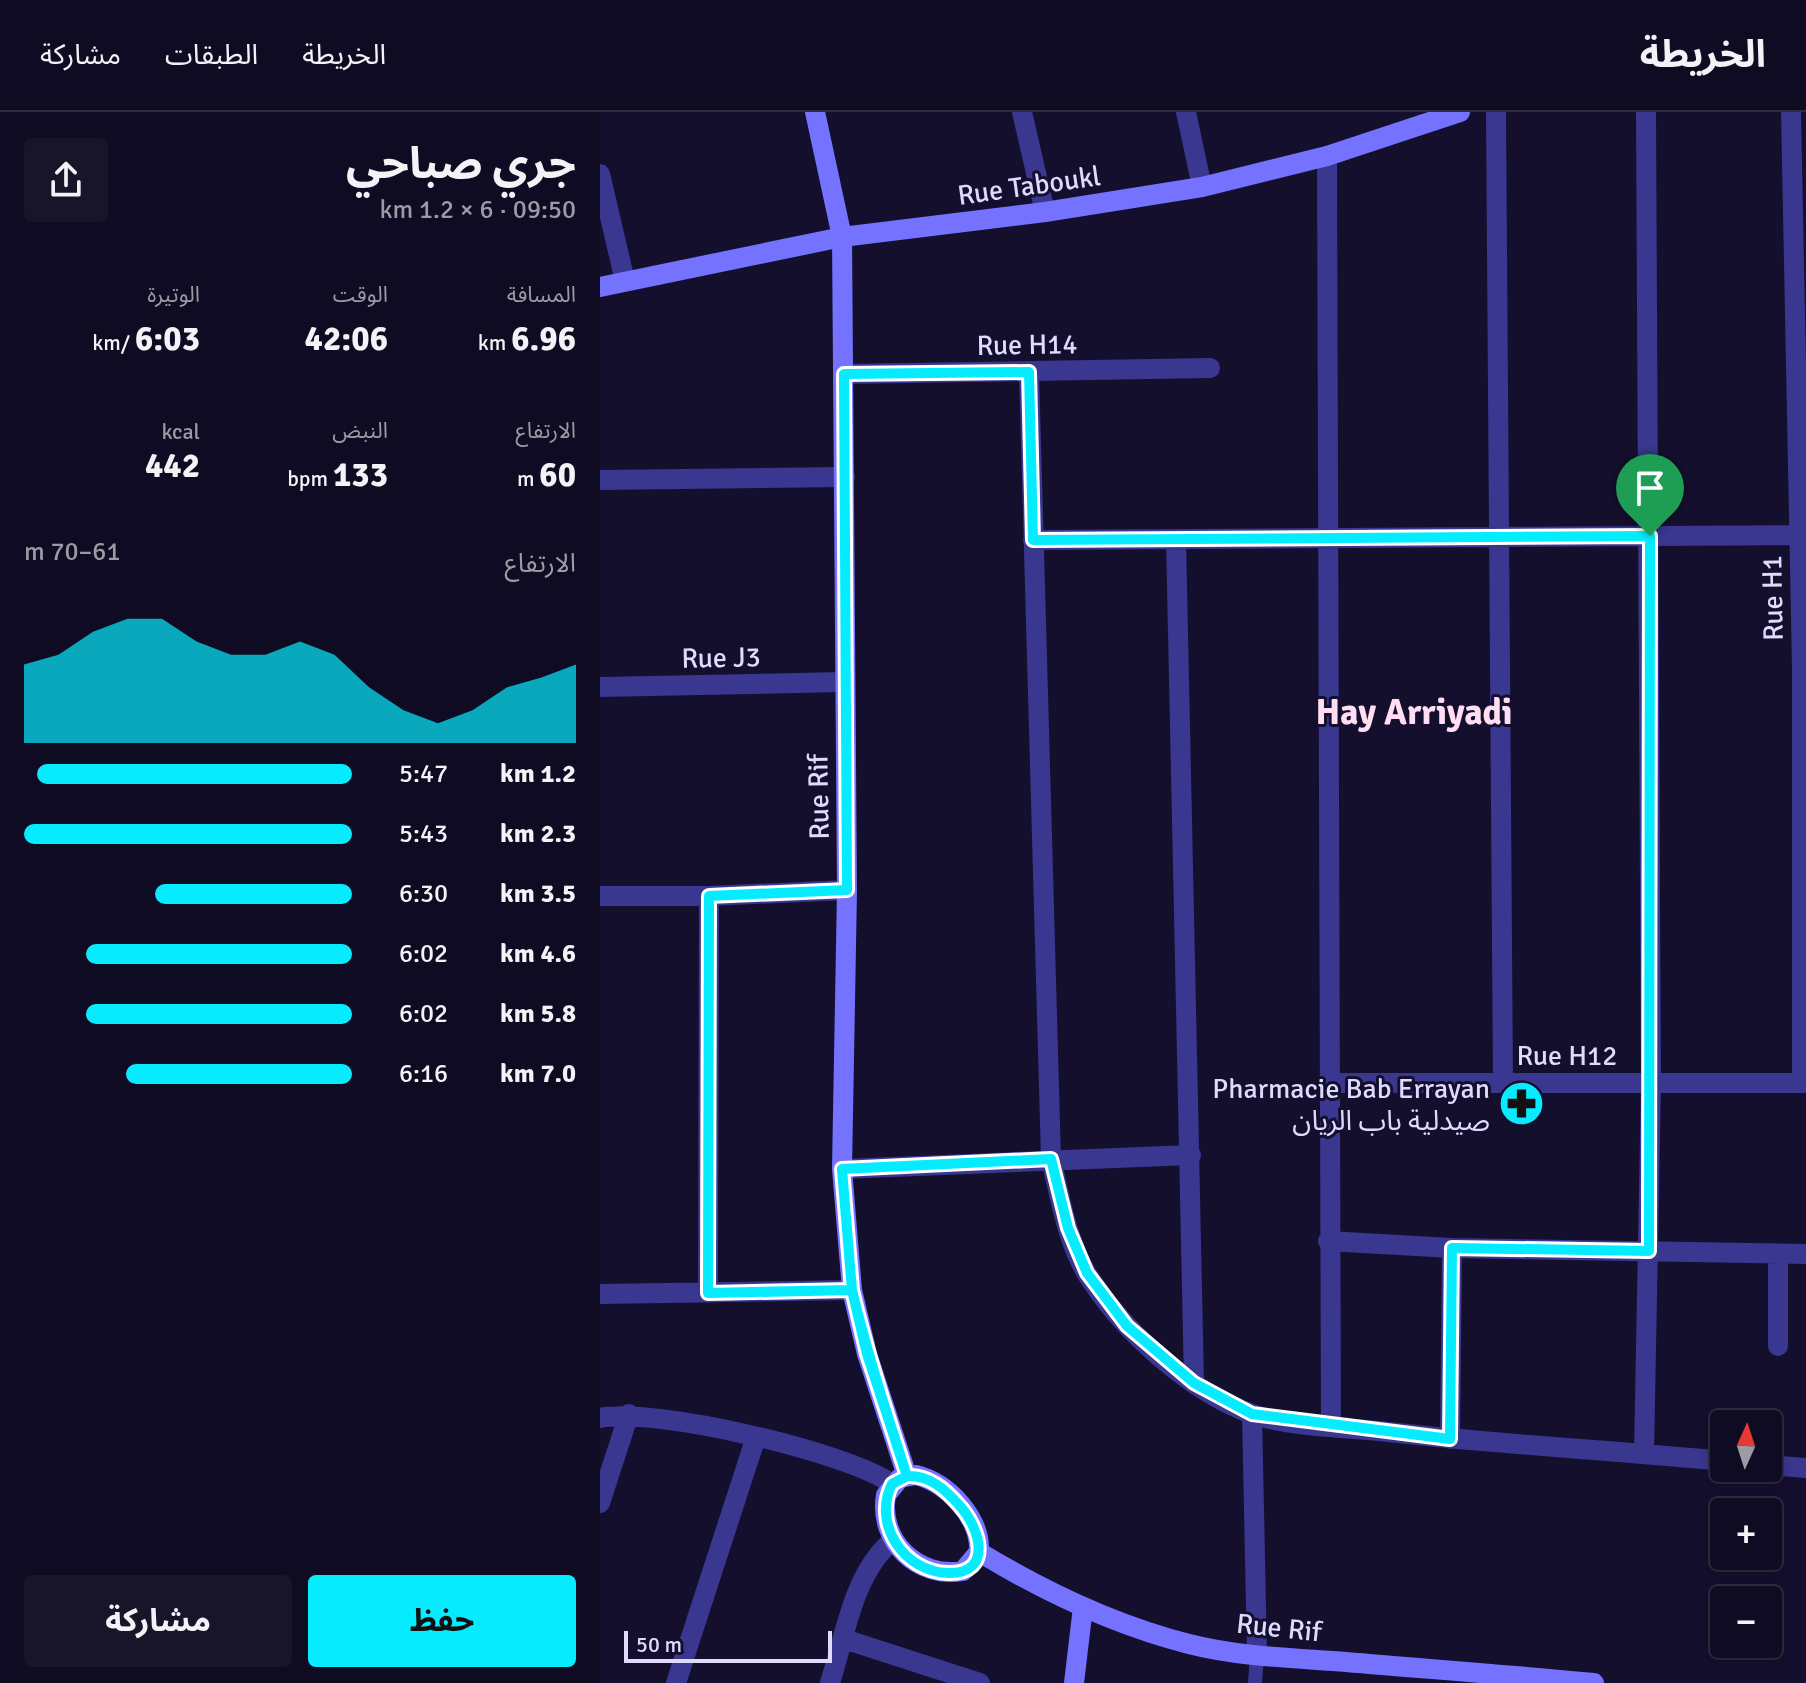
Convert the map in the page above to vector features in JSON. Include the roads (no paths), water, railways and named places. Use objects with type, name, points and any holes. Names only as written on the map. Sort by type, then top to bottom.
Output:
[{"type":"street","name":"Rue Rif","points":[[815,112],[842,237],[847,890],[842,1169],[852,1290],[899,1480]]},
{"type":"street","points":[[1022,112],[1045,212]]},
{"type":"street","points":[[1186,112],[1202,187]]},
{"type":"street","points":[[1496,112],[1503,1083]]},
{"type":"street","points":[[1644,1454],[1651,1084],[1646,112]]},
{"type":"street","name":"Rue H1","points":[[1791,112],[1804,668],[1804,1083]]},
{"type":"street","name":"Rue Taboukl","points":[[600,287],[842,237],[1045,212],[1202,187],[1327,156],[1455,113]]},
{"type":"street","points":[[1327,156],[1328,1241],[1331,1426]]},
{"type":"street","points":[[600,174],[625,281]]},
{"type":"street","name":"Rue H14","points":[[844,374],[1210,368]]},
{"type":"street","points":[[1029,372],[1051,1159],[1068,1228],[1087,1273],[1127,1326],[1194,1383],[1252,1414],[1450,1439],[1710,1460]]},
{"type":"street","points":[[600,480],[845,477]]},
{"type":"street","points":[[1033,540],[1802,535]]},
{"type":"street","points":[[1176,539],[1194,1383]]},
{"type":"street","name":"Rue J3","points":[[600,687],[844,682]]},
{"type":"street","points":[[600,896],[709,896],[847,890]]},
{"type":"street","points":[[708,1293],[709,896]]},
{"type":"street","name":"Rue H12","points":[[1328,1083],[1804,1083]]},
{"type":"street","points":[[842,1169],[1191,1155]]},
{"type":"street","points":[[1328,1241],[1452,1248],[1806,1254]]},
{"type":"street","points":[[1450,1439],[1452,1248]]},
{"type":"street","points":[[1778,1254],[1778,1346]]},
{"type":"street","points":[[600,1294],[852,1290]]},
{"type":"street","points":[[600,1418],[629,1414],[756,1437],[852,1463],[899,1480],[928,1478],[953,1498],[977,1529],[979,1552],[963,1571],[949,1573],[918,1564],[893,1540],[885,1504],[899,1480]]},
{"type":"street","points":[[600,1503],[629,1414]]},
{"type":"street","points":[[1252,1414],[1257,1655]]},
{"type":"street","points":[[676,1683],[756,1437]]},
{"type":"street","points":[[1782,1466],[1806,1468]]},
{"type":"street","points":[[830,1683],[862,1581],[879,1552],[893,1540]]},
{"type":"street","name":"Rue Rif","points":[[979,1552],[1033,1585],[1083,1607],[1192,1645],[1257,1655],[1594,1683]]},
{"type":"street","points":[[1074,1683],[1083,1607]]},
{"type":"street","points":[[844,1639],[980,1683]]},
{"type":"lane","points":[[1255,1683],[1257,1655]]},
{"type":"place","name":"Pharmacie Bab Errayan صيدلية باب الريان","points":[[1521,1104]]},
{"type":"district","name":"Hay Arriyadi","points":[[1414,711]]}]
